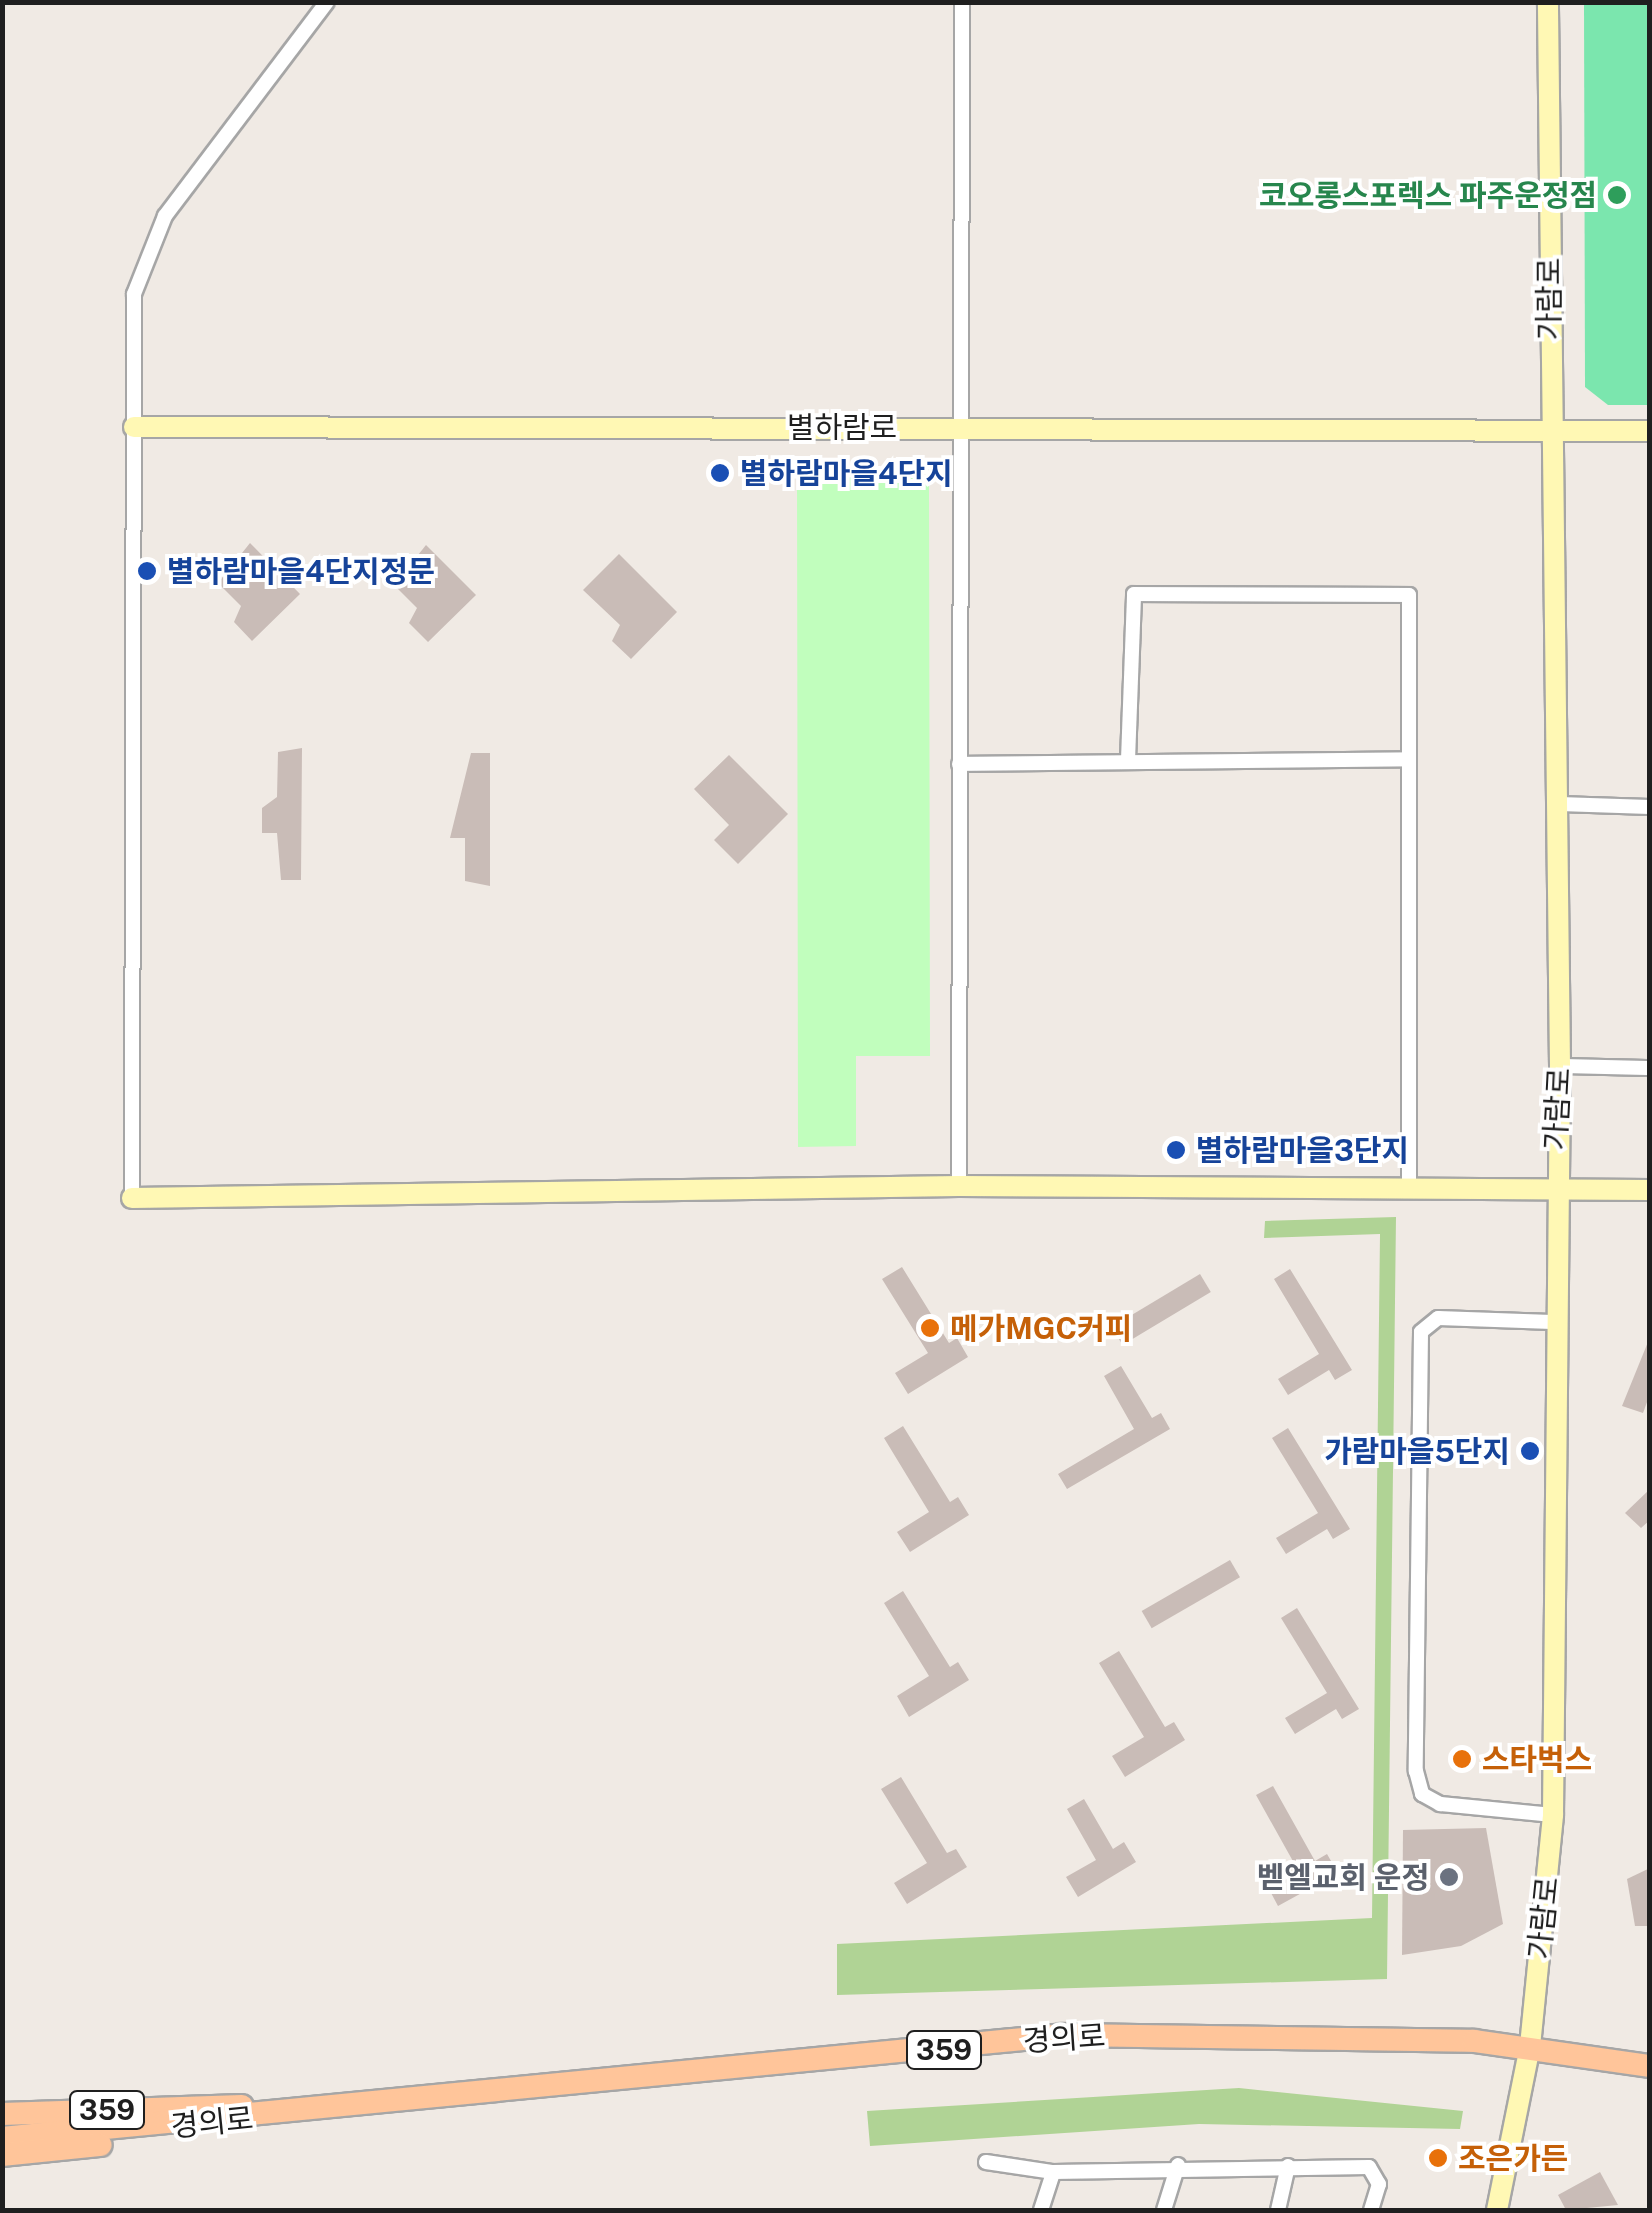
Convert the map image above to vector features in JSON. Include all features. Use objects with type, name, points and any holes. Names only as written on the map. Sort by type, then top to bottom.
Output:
[{"type":"main road","name":"경의로","points":[[2,2138],[208,2115],[360,2106],[1063,2036],[1262,2032],[1530,2046],[1650,2066]]},
{"type":"main road","points":[[2,2103],[208,2115]]},
{"type":"main road","name":"경의로","points":[[2,2114],[208,2115]]},
{"type":"main road","points":[[2,2155],[53,2154],[208,2115]]},
{"type":"street","points":[[327,2],[143,253],[134,294],[132,1198],[959,1186],[1650,1190]]},
{"type":"street","points":[[959,1186],[962,2]]},
{"type":"street","name":"가람로","points":[[1497,2210],[1530,2046],[1553,1814],[1552,1189],[1560,1066],[1548,2]]},
{"type":"street","name":"별하람로","points":[[134,427],[960,427],[1308,437],[1550,429],[1650,431]]},
{"type":"street","points":[[1128,760],[1134,594],[1409,596],[1409,1188]]},
{"type":"street","points":[[959,764],[1409,759]]},
{"type":"street","points":[[1559,804],[1650,806]]},
{"type":"street","points":[[1560,1066],[1650,1068]]},
{"type":"street","points":[[1552,1322],[1438,1318],[1420,1332],[1416,1771],[1422,1794],[1440,1804],[1553,1814]]},
{"type":"street","points":[[986,2162],[1053,2172],[1178,2165],[1369,2168],[1379,2184],[1372,2210]]},
{"type":"street","points":[[1164,2210],[1178,2165]]},
{"type":"street","points":[[1278,2210],[1288,2166]]},
{"type":"street","points":[[1041,2210],[1053,2172]]},
{"type":"green space","name":"코오롱스포렉스 파주운정점","points":[[1584,3],[1649,3],[1649,405],[1608,405],[1585,387]]},
{"type":"green space","points":[[917,470],[929,478],[930,1056],[856,1056],[856,1146],[798,1147],[797,471]]},
{"type":"green space","points":[[1396,1217],[1387,1979],[837,1995],[837,1944],[1372,1918],[1380,1234],[1264,1238],[1265,1221]]},
{"type":"green space","points":[[1239,2088],[1463,2111],[1460,2129],[1199,2124],[870,2146],[867,2111]]},
{"type":"building","points":[[250,543],[300,594],[252,641],[234,622],[241,606],[218,583]]},
{"type":"building","points":[[426,545],[476,595],[428,642],[409,623],[417,608],[394,585]]},
{"type":"building","points":[[619,554],[677,612],[631,659],[612,641],[620,625],[583,590]]},
{"type":"building","points":[[302,748],[301,880],[281,880],[277,833],[262,833],[262,808],[277,797],[278,752]]},
{"type":"building","points":[[471,753],[490,753],[490,886],[465,881],[465,838],[450,838]]},
{"type":"building","points":[[729,755],[788,814],[738,864],[714,840],[729,825],[694,789]]},
{"type":"building","points":[[902,1267],[949,1343],[957,1338],[968,1357],[908,1394],[895,1373],[928,1353],[882,1279]]},
{"type":"building","points":[[1290,1269],[1352,1370],[1335,1380],[1329,1370],[1288,1395],[1278,1379],[1319,1354],[1274,1279]]},
{"type":"building","points":[[1200,1274],[1211,1292],[1123,1345],[1112,1327]]},
{"type":"building","points":[[1650,1337],[1650,1394],[1643,1413],[1622,1406]]},
{"type":"building","points":[[1121,1366],[1152,1418],[1161,1413],[1170,1429],[1067,1489],[1058,1474],[1134,1429],[1104,1376]]},
{"type":"building","points":[[903,1426],[950,1502],[958,1497],[969,1515],[910,1552],[897,1532],[929,1512],[884,1438]]},
{"type":"building","points":[[1288,1428],[1350,1529],[1333,1539],[1327,1529],[1286,1554],[1276,1538],[1318,1513],[1272,1438]]},
{"type":"building","points":[[1650,1489],[1650,1520],[1641,1528],[1625,1513]]},
{"type":"building","points":[[1230,1560],[1240,1577],[1152,1628],[1142,1611]]},
{"type":"building","points":[[903,1591],[950,1667],[958,1662],[969,1680],[909,1717],[897,1696],[929,1676],[884,1603]]},
{"type":"building","points":[[1297,1608],[1359,1709],[1342,1719],[1336,1709],[1295,1734],[1285,1718],[1327,1693],[1281,1618]]},
{"type":"building","points":[[1119,1651],[1165,1727],[1174,1722],[1185,1740],[1125,1777],[1112,1756],[1144,1737],[1099,1663]]},
{"type":"building","points":[[901,1777],[947,1853],[956,1849],[967,1867],[907,1904],[894,1883],[927,1863],[881,1789]]},
{"type":"building","points":[[1273,1786],[1315,1861],[1327,1854],[1338,1873],[1278,1906],[1269,1889],[1299,1872],[1256,1795]]},
{"type":"building","points":[[1084,1799],[1113,1849],[1124,1842],[1136,1862],[1078,1897],[1066,1877],[1096,1860],[1067,1809]]},
{"type":"building","name":"벧엘교회 운정","points":[[1486,1828],[1503,1924],[1461,1946],[1402,1955],[1403,1830]]},
{"type":"building","points":[[1650,1868],[1650,1926],[1635,1926],[1627,1879]]},
{"type":"building","points":[[1600,2172],[1618,2205],[1566,2210],[1558,2195]]},
{"type":"place","name":"코오롱스포렉스 파주운정점","points":[[1617,195]]},
{"type":"place","name":"별하람마을4단지","points":[[720,473]]},
{"type":"place","name":"별하람마을4단지정문","points":[[147,571]]},
{"type":"place","name":"별하람마을3단지","points":[[1176,1150]]},
{"type":"place","name":"메가MGC커피","points":[[930,1328]]},
{"type":"place","name":"가람마을5단지","points":[[1530,1451]]},
{"type":"place","name":"스타벅스","points":[[1462,1759]]},
{"type":"place","name":"벧엘교회 운정","points":[[1449,1877]]},
{"type":"place","name":"조은가든","points":[[1438,2158]]}]
